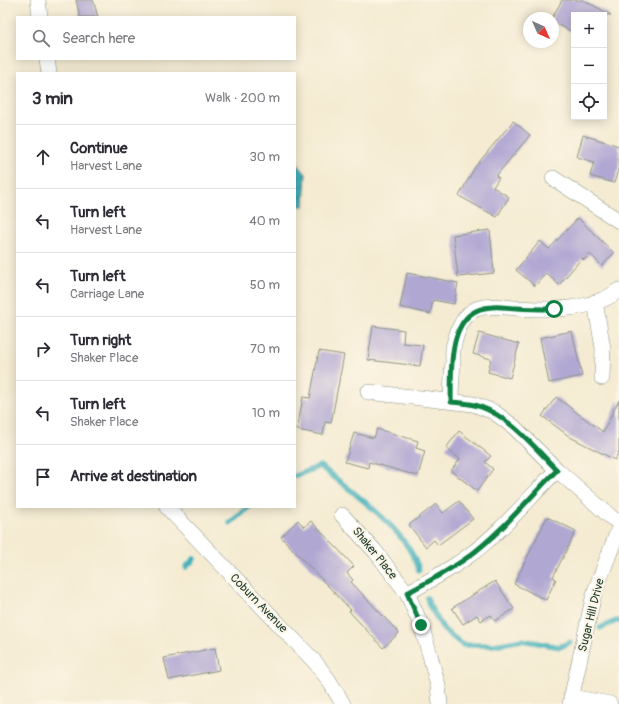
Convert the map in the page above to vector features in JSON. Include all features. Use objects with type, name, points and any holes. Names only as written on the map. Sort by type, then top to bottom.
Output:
[{"type":"street","points":[[38,0],[40,16]]},
{"type":"street","points":[[47,60],[49,72]]},
{"type":"street","points":[[553,178],[619,221]]},
{"type":"street","points":[[451,402],[453,345],[465,317],[477,309],[492,306],[554,309],[574,307],[595,302],[614,294],[619,290]]},
{"type":"street","points":[[595,302],[603,348],[602,378]]},
{"type":"street","points":[[368,392],[473,404],[494,412],[514,427],[557,470],[612,518],[619,522]]},
{"type":"street","points":[[407,593],[444,573],[468,557],[491,538],[557,470]]},
{"type":"street","name":"Coburn Avenue","points":[[168,508],[315,662],[328,679],[343,704]]},
{"type":"street","name":"Shaker Place","points":[[342,514],[375,551],[407,593],[421,625],[430,655],[438,686],[440,704]]},
{"type":"street","name":"Sugar Hill Drive","points":[[570,700],[594,594],[619,528]]},
{"type":"street","points":[[570,700],[610,704]]},
{"type":"water","points":[[296,162],[306,174],[304,206],[296,206]]},
{"type":"building","points":[[76,0],[93,0],[98,16],[80,16]]},
{"type":"building","points":[[562,0],[583,0],[605,12],[571,12],[571,31],[559,25],[559,12],[555,12]]},
{"type":"building","points":[[513,121],[530,135],[496,176],[499,178],[493,187],[509,197],[497,217],[459,196],[475,167]]},
{"type":"building","points":[[583,135],[619,146],[619,167],[614,183],[590,176],[594,162],[577,157]]},
{"type":"building","points":[[578,218],[614,253],[602,266],[590,254],[584,260],[582,258],[559,285],[546,273],[535,286],[516,270],[540,241],[549,249]]},
{"type":"building","points":[[490,230],[494,273],[458,277],[453,235]]},
{"type":"building","points":[[407,273],[458,283],[454,304],[433,300],[430,314],[400,307]]},
{"type":"building","points":[[373,326],[404,330],[403,343],[423,345],[420,366],[368,360]]},
{"type":"building","points":[[572,331],[582,376],[549,383],[540,338]]},
{"type":"building","points":[[479,333],[519,344],[510,378],[488,372],[491,359],[473,354]]},
{"type":"building","points":[[319,351],[344,355],[331,423],[325,422],[323,435],[297,430],[303,397],[310,398]]},
{"type":"building","points":[[556,397],[603,432],[619,400],[619,451],[615,460],[570,437],[542,416]]},
{"type":"building","points":[[377,429],[418,441],[416,448],[425,451],[418,476],[369,462],[368,468],[345,462],[354,433],[374,438]]},
{"type":"building","points":[[459,431],[491,456],[485,462],[493,469],[477,491],[451,471],[460,459],[446,448]]},
{"type":"building","points":[[459,501],[473,519],[438,545],[434,540],[426,547],[409,525],[436,504],[443,513]]},
{"type":"building","points":[[547,517],[576,531],[553,577],[556,579],[546,600],[514,584]]},
{"type":"building","points":[[298,520],[304,527],[311,521],[354,566],[347,573],[353,580],[351,582],[399,633],[383,648],[349,611],[351,610],[281,537]]},
{"type":"building","points":[[495,581],[514,609],[495,621],[491,615],[481,621],[477,615],[463,624],[452,608]]},
{"type":"building","points":[[215,648],[219,670],[169,680],[164,658]]},
{"type":"waterway","points":[[296,476],[320,466],[377,512],[391,526],[413,555],[419,570]]},
{"type":"waterway","points":[[230,523],[248,508]]},
{"type":"waterway","points":[[186,567],[194,559]]},
{"type":"waterway","points":[[427,598],[429,605],[444,630],[463,645],[494,645],[522,640],[560,647],[570,642]]},
{"type":"waterway","points":[[600,628],[619,621]]},
{"type":"route","points":[[421,625],[407,593],[444,573],[468,557],[491,538],[557,470],[514,427],[494,412],[473,404],[451,402],[453,345],[459,328],[465,317],[477,309],[492,306],[554,309]]}]
